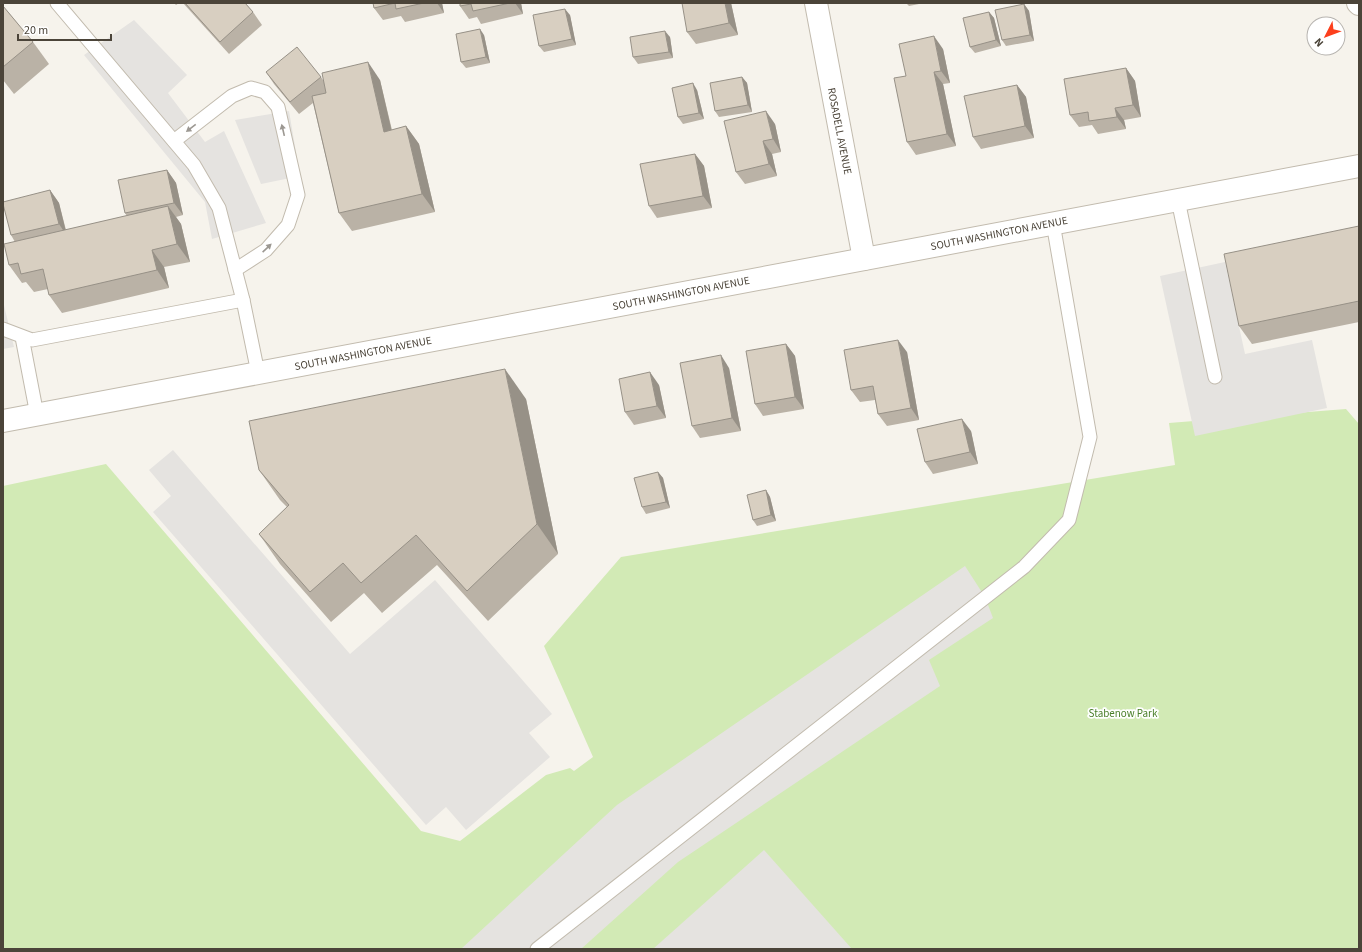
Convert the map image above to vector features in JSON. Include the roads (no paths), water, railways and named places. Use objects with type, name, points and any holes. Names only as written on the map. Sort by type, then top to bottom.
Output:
[{"type":"street","name":"ROSADELL AVENUE","points":[[816,3],[864,258]]},
{"type":"street","name":"SOUTH WASHINGTON AVENUE","points":[[3,421],[1359,166]]},
{"type":"lane","points":[[57,3],[194,165],[219,208],[243,300],[258,373]]},
{"type":"lane","points":[[174,141],[232,96],[251,88],[266,92],[278,107],[298,195],[288,225],[266,250],[235,270]]},
{"type":"lane","points":[[1178,200],[1215,377]]},
{"type":"lane","points":[[537,949],[1024,567],[1069,520],[1090,437],[1053,223]]},
{"type":"lane","points":[[3,329],[32,340],[243,300]]},
{"type":"lane","points":[[22,337],[37,415]]},
{"type":"park label","name":"Stabenow Park","points":[[1123,713]]}]
